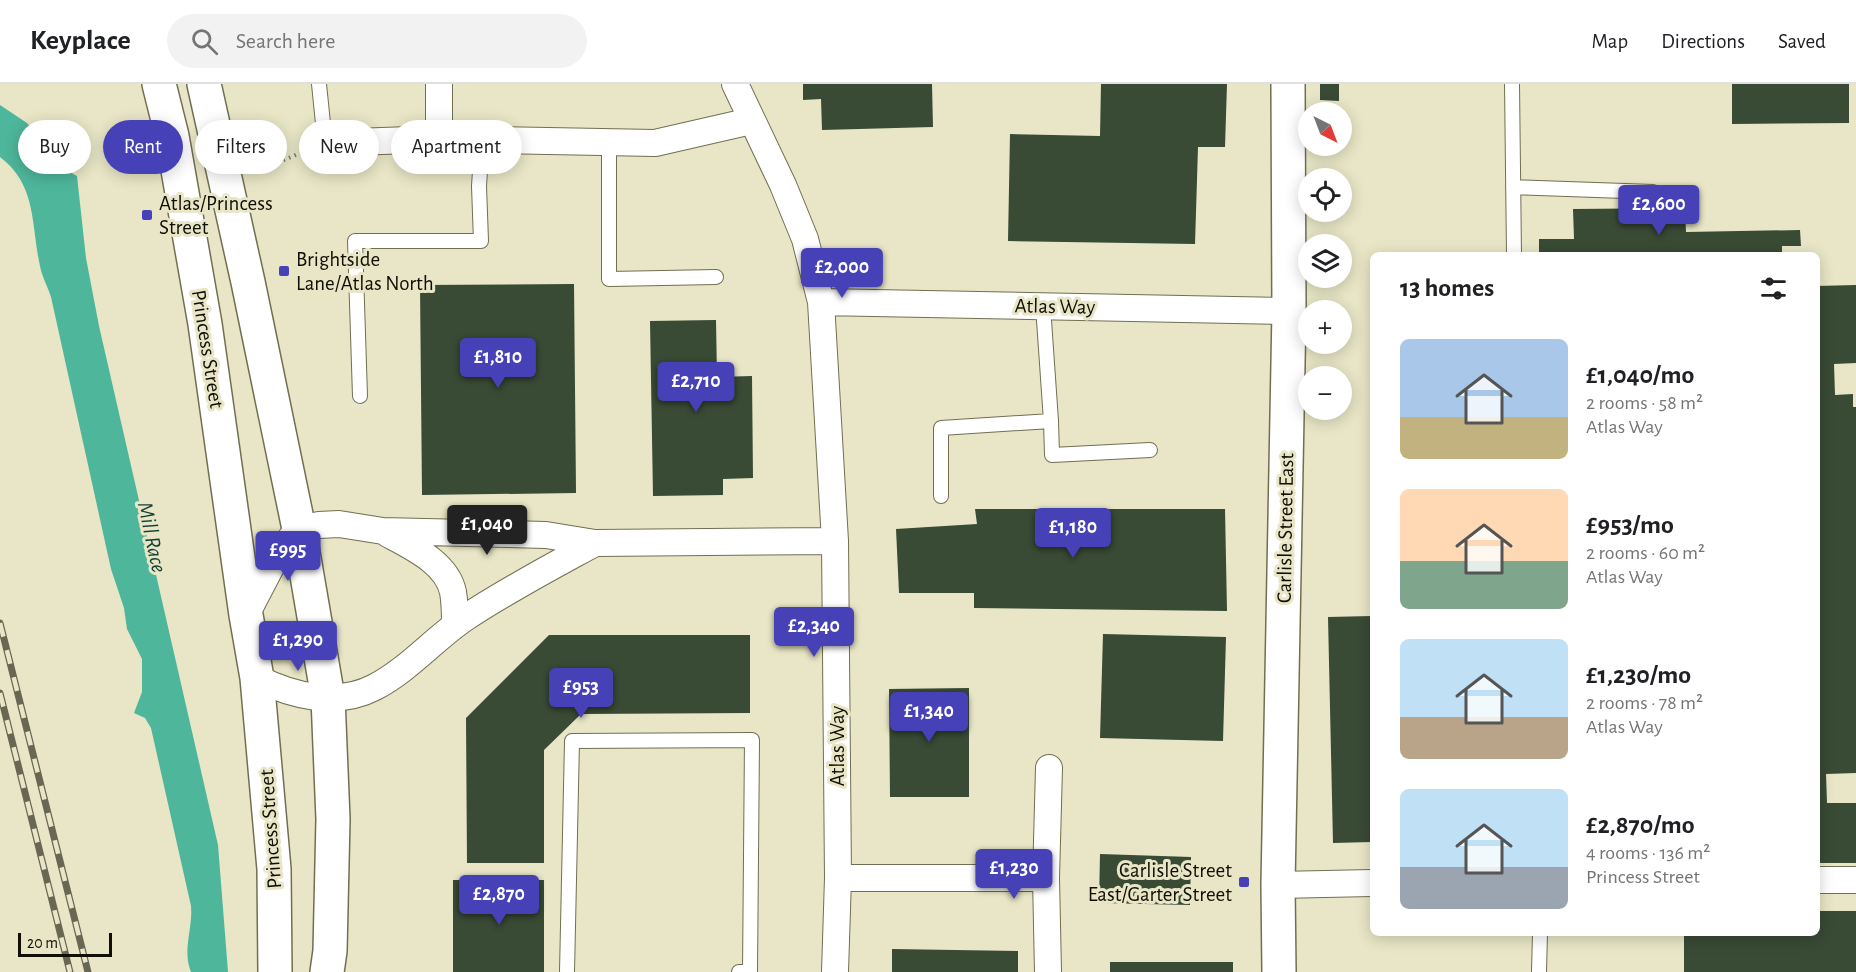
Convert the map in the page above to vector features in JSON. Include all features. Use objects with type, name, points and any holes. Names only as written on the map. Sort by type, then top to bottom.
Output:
[{"type":"main road","name":"Princess Street","points":[[159,84],[172,136],[206,324],[246,615],[257,678],[274,869],[275,972]]},
{"type":"main road","points":[[204,84],[212,120]]},
{"type":"main road","name":"Carlisle Street East","points":[[1279,972],[1278,885],[1289,311],[1288,84]]},
{"type":"main road","points":[[224,174],[299,529],[328,698],[333,819],[330,951],[327,972]]},
{"type":"street","points":[[439,84],[439,120]]},
{"type":"street","name":"Atlas Way","points":[[735,84],[783,185],[805,239],[821,302],[835,541],[838,878],[835,972]]},
{"type":"street","points":[[522,141],[655,143],[752,121]]},
{"type":"street","name":"Atlas Way","points":[[821,302],[1289,311]]},
{"type":"street","points":[[246,615],[277,556],[299,529],[319,525],[339,524],[383,531],[546,535],[595,543],[835,541]]},
{"type":"street","points":[[383,531],[417,550],[443,572],[453,590],[455,625]]},
{"type":"street","points":[[257,678],[276,688],[302,696],[328,698],[374,688],[455,625],[536,574],[595,543]]},
{"type":"street","points":[[1048,972],[1046,878],[1049,768]]},
{"type":"street","points":[[838,878],[1046,878]]},
{"type":"street","points":[[1820,880],[1856,880]]},
{"type":"street","points":[[1278,885],[1370,883]]},
{"type":"lane","points":[[319,84],[323,120]]},
{"type":"lane","points":[[1512,84],[1514,252]]},
{"type":"lane","points":[[609,142],[609,279],[716,277]]},
{"type":"lane","points":[[360,396],[356,241],[481,241],[480,174]]},
{"type":"lane","points":[[1513,187],[1653,192]]},
{"type":"lane","points":[[1042,306],[1052,455],[1150,450]]},
{"type":"lane","points":[[941,496],[941,428],[1051,420]]},
{"type":"lane","points":[[567,972],[572,741],[752,740],[750,972],[739,972]]},
{"type":"lane","points":[[1539,972],[1540,936]]},
{"type":"water","points":[[0,105],[22,120],[18,120],[18,174],[74,174],[77,176],[86,258],[99,326],[218,845],[228,972],[191,972],[188,964],[191,906],[151,728],[145,718],[134,713],[142,692],[142,659],[127,629],[124,608],[111,569],[51,297],[40,266],[31,207],[21,180],[0,157]]},
{"type":"building","points":[[803,84],[932,84],[933,127],[822,130],[821,99],[803,100]]},
{"type":"building","points":[[1101,84],[1227,84],[1225,147],[1198,147],[1195,244],[1008,241],[1010,134],[1100,136]]},
{"type":"building","points":[[1320,84],[1339,84],[1339,101],[1320,100]]},
{"type":"building","points":[[1732,84],[1849,84],[1849,123],[1732,124]]},
{"type":"building","points":[[1685,208],[1686,232],[1800,230],[1801,246],[1782,246],[1782,252],[1539,252],[1539,239],[1574,239],[1573,209]]},
{"type":"building","points":[[574,284],[576,493],[422,495],[420,285]]},
{"type":"building","points":[[1856,285],[1856,363],[1834,364],[1835,395],[1853,394],[1853,407],[1856,407],[1856,773],[1826,774],[1827,803],[1856,803],[1856,863],[1820,863],[1820,286]]},
{"type":"building","points":[[716,320],[717,377],[752,376],[753,478],[723,479],[723,495],[653,496],[650,321]]},
{"type":"building","points":[[975,509],[1225,509],[1227,611],[974,608],[974,593],[899,593],[896,529],[977,524]]},
{"type":"building","points":[[1370,616],[1370,842],[1333,843],[1328,617]]},
{"type":"building","points":[[1103,634],[1226,637],[1223,741],[1100,738]]},
{"type":"building","points":[[549,635],[750,635],[750,713],[581,714],[544,750],[544,863],[467,863],[466,718]]},
{"type":"building","points":[[969,688],[969,797],[890,797],[889,689]]},
{"type":"building","points":[[1100,854],[1191,857],[1190,905],[1099,903]]},
{"type":"building","points":[[453,880],[544,880],[544,972],[453,972]]},
{"type":"building","points":[[1820,911],[1856,911],[1856,972],[1684,972],[1684,936],[1820,936]]},
{"type":"building","points":[[892,949],[1018,951],[1018,972],[892,972]]},
{"type":"building","points":[[1110,962],[1233,962],[1233,972],[1110,972]]},
{"type":"railway","points":[[0,623],[88,972]]},
{"type":"railway","points":[[0,693],[70,972]]},
{"type":"place","name":"Atlas/Princess Street","points":[[147,215]]},
{"type":"place","name":"Brightside Lane/Atlas North","points":[[284,271]]},
{"type":"place","name":"Carlisle Street East/Garter Street","points":[[1244,882]]},
{"type":"water label","name":"Mill Race","points":[[153,537]]}]
